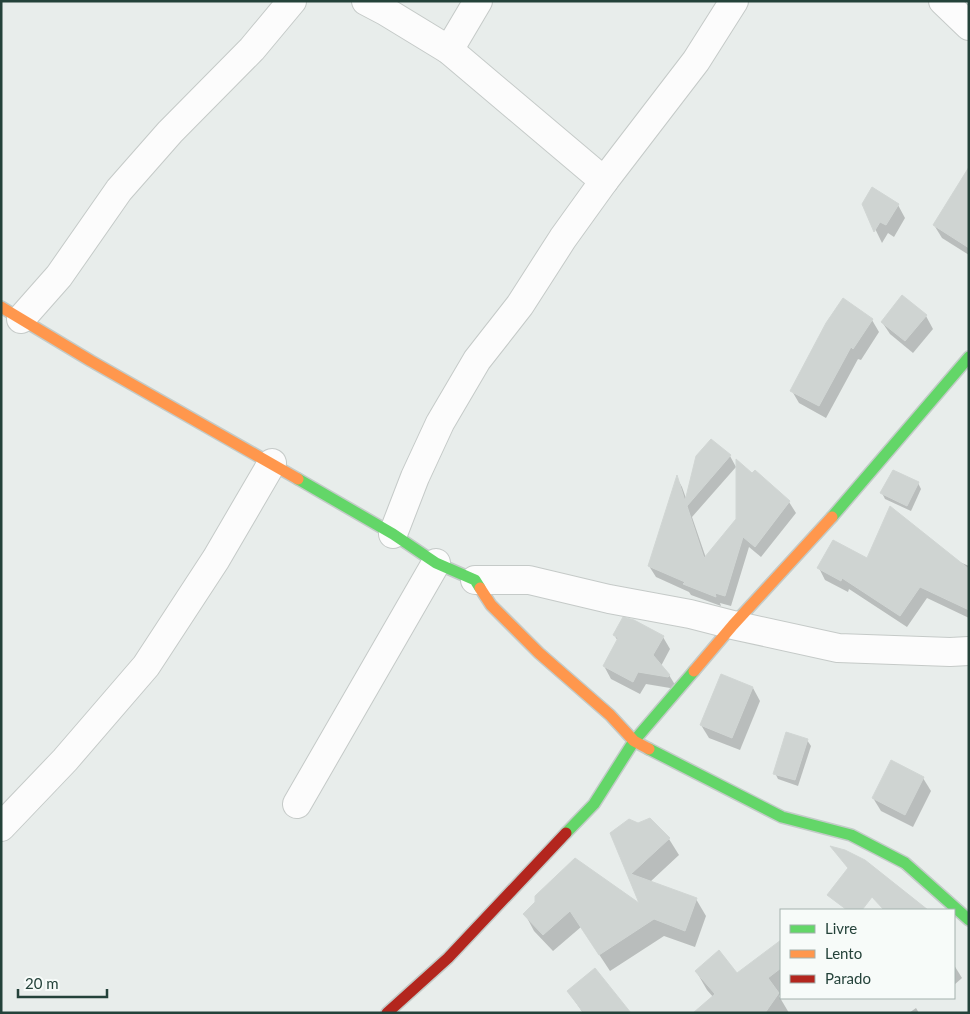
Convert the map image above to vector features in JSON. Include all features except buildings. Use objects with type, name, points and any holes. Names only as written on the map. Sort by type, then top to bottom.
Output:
[{"type":"street","points":[[292,1],[252,49],[170,132],[119,190],[59,276],[11,313],[393,534],[436,563],[475,580],[529,580],[838,648],[969,651]]},
{"type":"street","points":[[366,1],[386,11],[449,50],[604,181]]},
{"type":"street","points":[[449,50],[478,1]]},
{"type":"street","points":[[393,534],[415,477],[440,422],[477,360],[520,304],[563,238],[604,181],[696,61],[734,1]]},
{"type":"street","points":[[943,1],[969,26]]},
{"type":"street","points":[[387,1013],[448,958],[594,804],[634,741],[733,625],[808,545],[969,357]]},
{"type":"street","points":[[1,828],[65,760],[146,666],[216,559],[272,463]]},
{"type":"street","points":[[297,804],[436,563]]},
{"type":"street","points":[[475,580],[492,605],[539,654],[610,715],[634,741],[782,817],[851,835],[905,863],[969,920]]},
{"type":"traffic: fast","points":[[832,517],[969,357]]},
{"type":"traffic: fast","points":[[298,479],[393,534],[436,563],[475,580],[480,588]]},
{"type":"traffic: fast","points":[[566,833],[594,804],[634,741],[694,671]]},
{"type":"traffic: fast","points":[[649,749],[782,817],[851,835],[905,863],[969,920]]},
{"type":"traffic: slow","points":[[1,307],[91,361],[298,479]]},
{"type":"traffic: slow","points":[[694,671],[733,625],[832,517]]},
{"type":"traffic: slow","points":[[480,588],[491,605],[539,653],[610,715],[634,741],[649,749]]},
{"type":"traffic: jam","points":[[387,1013],[448,958],[566,833]]}]
